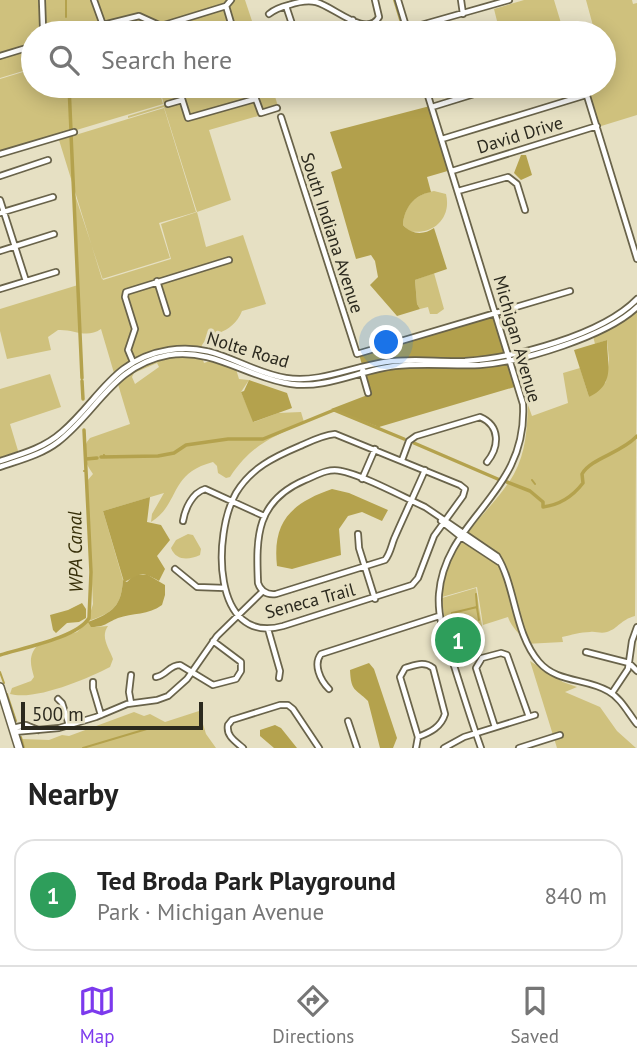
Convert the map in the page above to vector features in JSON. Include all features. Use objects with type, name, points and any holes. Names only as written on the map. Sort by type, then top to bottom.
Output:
[{"type":"main road","points":[[0,689],[19,748]]},
{"type":"street","points":[[42,0],[43,21]]},
{"type":"street","points":[[94,0],[102,21]]},
{"type":"street","points":[[176,21],[226,5],[231,0]]},
{"type":"street","points":[[375,0],[379,15],[376,21]]},
{"type":"street","points":[[398,0],[404,21]]},
{"type":"street","points":[[462,0],[465,13]]},
{"type":"street","points":[[439,21],[509,0]]},
{"type":"street","points":[[269,14],[274,10],[306,1],[325,2],[356,21]]},
{"type":"street","points":[[226,5],[231,21]]},
{"type":"street","points":[[286,6],[291,21]]},
{"type":"street","points":[[119,21],[139,16],[150,21]]},
{"type":"street","points":[[0,57],[21,50]]},
{"type":"street","name":"Michigan Avenue","points":[[429,98],[523,404],[524,420],[519,449],[508,475],[462,535],[444,570],[439,596],[440,616],[481,748]]},
{"type":"street","points":[[432,107],[461,98]]},
{"type":"street","points":[[442,139],[573,98]]},
{"type":"street","points":[[587,98],[637,259]]},
{"type":"street","points":[[168,104],[182,100],[188,118],[255,99],[261,113],[277,108]]},
{"type":"street","name":"South Indiana Avenue","points":[[281,117],[355,352],[361,354],[497,313]]},
{"type":"street","name":"David Drive","points":[[452,171],[597,127]]},
{"type":"street","points":[[0,154],[74,132]]},
{"type":"street","points":[[0,176],[48,160]]},
{"type":"street","points":[[458,191],[508,177],[517,184],[525,210]]},
{"type":"street","points":[[2,212],[53,197]]},
{"type":"street","points":[[0,200],[26,281]]},
{"type":"street","points":[[0,251],[54,234]]},
{"type":"street","points":[[115,381],[133,362],[128,350],[135,329],[125,293],[229,260]]},
{"type":"street","points":[[0,289],[56,272]]},
{"type":"street","points":[[157,281],[167,313]]},
{"type":"street","points":[[497,313],[570,291]]},
{"type":"street","name":"Nolte Road","points":[[0,461],[40,447],[63,431],[106,383],[133,362],[171,350],[220,353],[270,373],[303,379],[404,360],[510,358],[594,329],[616,317],[637,299]]},
{"type":"street","name":"Nolte Road","points":[[0,467],[48,449],[83,418],[115,381],[150,360],[187,354],[219,359],[293,384],[318,384],[395,366],[483,365],[596,334],[618,323],[637,307]]},
{"type":"street","points":[[368,393],[362,372],[370,365]]},
{"type":"street","points":[[82,410],[83,418]]},
{"type":"street","points":[[402,460],[410,441],[416,436],[480,417],[490,424],[496,438],[493,454],[486,462]]},
{"type":"street","points":[[75,419],[75,426]]},
{"type":"street","name":"Seneca Trail","points":[[326,435],[345,436],[402,460],[465,489],[428,547],[415,582],[406,589],[268,629],[255,627],[239,616],[230,604],[225,588],[222,537],[232,501],[247,479],[269,460],[326,435]]},
{"type":"street","points":[[362,479],[375,449]]},
{"type":"street","points":[[425,470],[412,501],[387,559],[276,594],[262,591],[258,583],[258,532],[272,503],[287,489],[323,472],[344,471],[412,501],[433,512],[500,563],[527,642],[541,664],[557,675],[612,693],[637,724]]},
{"type":"street","points":[[183,522],[184,514],[201,490],[208,490],[264,516]]},
{"type":"street","points":[[358,534],[358,543],[375,598]]},
{"type":"street","points":[[175,569],[197,587],[225,588]]},
{"type":"street","points":[[14,730],[39,730],[69,725],[131,703],[157,701],[168,696],[180,687],[213,641],[262,591]]},
{"type":"street","points":[[329,689],[323,683],[317,665],[321,654],[440,616]]},
{"type":"street","points":[[268,629],[280,671],[279,678]]},
{"type":"street","points":[[612,693],[626,673],[637,629]]},
{"type":"street","points":[[156,677],[163,676],[176,665],[183,666],[213,685],[238,677],[242,671],[241,662],[213,641]]},
{"type":"street","points":[[586,652],[629,663],[637,671]]},
{"type":"street","points":[[444,748],[475,733],[532,716],[507,655],[501,653],[482,658],[477,668],[495,727]]},
{"type":"street","points":[[416,748],[418,737],[400,677],[405,668],[422,663],[433,668],[445,714],[437,727],[418,737]]},
{"type":"street","points":[[131,675],[131,703]]},
{"type":"street","points":[[93,682],[100,715]]},
{"type":"street","points":[[58,699],[69,725]]},
{"type":"street","points":[[243,748],[225,727],[232,720],[279,705],[288,705],[293,709],[319,748]]},
{"type":"street","points":[[348,721],[356,748]]},
{"type":"street","points":[[519,748],[559,735]]},
{"type":"shaded area","points":[[0,0],[245,0],[252,21],[21,21],[21,72],[0,78]]},
{"type":"shaded area","points":[[524,0],[554,0],[560,21],[497,21],[494,9]]},
{"type":"shaded area","points":[[586,0],[632,0],[633,4],[637,3],[637,115],[598,127],[589,98],[616,98],[616,21],[592,21]]},
{"type":"shaded area","points":[[21,73],[21,98],[161,98],[163,104],[0,153],[0,79]]},
{"type":"shaded area","points":[[162,98],[276,98],[279,110],[209,130],[231,200],[197,212],[164,107],[128,118],[164,105]]},
{"type":"shaded area","points":[[430,106],[451,170],[427,177],[431,192],[411,203],[405,213],[403,225],[418,233],[434,228],[447,269],[415,280],[417,304],[420,309],[397,316],[370,285],[378,277],[371,255],[356,259],[331,172],[342,168],[330,132]]},
{"type":"shaded area","points":[[164,108],[196,212],[159,223],[170,258],[102,279],[59,140]]},
{"type":"shaded area","points":[[521,155],[526,155],[532,175],[521,180],[514,173]]},
{"type":"shaded area","points":[[434,191],[446,194],[446,211],[443,218],[425,231],[409,231],[403,225],[408,207],[416,198]]},
{"type":"shaded area","points":[[74,192],[103,280],[171,259],[161,224],[197,212],[206,247],[243,235],[266,304],[242,311],[232,325],[208,339],[201,348],[145,355],[114,373],[101,329],[90,333],[58,330],[48,337],[51,350],[7,359],[0,331],[0,309],[78,285]]},
{"type":"shaded area","points":[[434,273],[444,309],[437,314],[430,314],[428,307],[420,309],[417,304],[415,280]]},
{"type":"shaded area","points":[[637,308],[635,616],[607,632],[587,632],[562,637],[563,642],[525,644],[508,617],[483,625],[477,587],[442,597],[441,604],[441,584],[455,550],[504,489],[518,466],[525,440],[528,405],[532,416],[568,403],[563,373],[580,368],[589,397],[606,382],[609,360],[607,340],[595,344],[593,336],[618,324]]},
{"type":"shaded area","points":[[496,315],[507,354],[462,360],[404,359],[362,365],[359,354]]},
{"type":"shaded area","points":[[607,340],[607,380],[598,392],[589,397],[574,350]]},
{"type":"shaded area","points":[[187,355],[202,357],[204,363],[216,359],[235,366],[239,379],[249,380],[241,392],[254,422],[278,413],[301,412],[304,422],[271,438],[254,450],[230,477],[226,478],[218,473],[213,462],[199,467],[182,481],[167,506],[151,522],[152,514],[164,493],[103,511],[123,580],[122,589],[115,607],[89,621],[96,627],[108,626],[105,638],[113,659],[110,667],[47,692],[10,694],[12,688],[31,681],[34,677],[31,659],[33,651],[40,643],[77,632],[88,621],[93,604],[87,481],[93,474],[86,461],[85,447],[90,438],[130,424],[117,381],[150,362]],"holes":[[[157,363],[159,367],[135,384],[132,377],[134,373]]]},
{"type":"shaded area","points":[[510,362],[518,386],[379,427],[331,409],[370,394],[364,373],[395,367]]},
{"type":"shaded area","points":[[50,374],[61,407],[10,424],[19,454],[0,460],[0,389]]},
{"type":"shaded area","points":[[249,380],[287,393],[292,408],[253,422],[241,392]]},
{"type":"shaded area","points":[[332,489],[349,493],[388,510],[382,521],[362,512],[348,516],[339,529],[341,555],[292,569],[277,566],[278,537],[288,516],[306,501]]},
{"type":"shaded area","points":[[150,497],[147,522],[161,525],[170,540],[157,556],[165,569],[159,581],[144,575],[124,582],[103,511]]},
{"type":"shaded area","points":[[188,534],[193,535],[201,549],[200,555],[192,558],[179,557],[171,548],[176,540]]},
{"type":"shaded area","points":[[134,575],[148,575],[165,585],[162,605],[152,611],[123,616],[91,627],[88,622],[114,607],[120,596],[123,580],[127,582]]},
{"type":"shaded area","points":[[476,588],[482,626],[464,632],[471,656],[456,661],[445,624],[442,598]]},
{"type":"shaded area","points":[[82,603],[86,609],[86,618],[67,623],[56,633],[50,615]]},
{"type":"shaded area","points":[[473,626],[477,628],[464,632],[471,656],[456,661],[451,644],[463,640],[459,630]]},
{"type":"shaded area","points":[[530,661],[563,682],[577,687],[565,692],[600,707],[617,731],[636,748],[557,748]]},
{"type":"shaded area","points":[[369,663],[374,669],[397,738],[393,748],[380,748],[368,701],[354,689],[351,682],[350,670]]},
{"type":"shaded area","points":[[199,711],[206,734],[216,748],[24,748],[21,739],[49,740],[62,735],[69,736],[134,712],[144,716],[150,714],[165,722]]},
{"type":"shaded area","points":[[275,725],[281,728],[297,748],[274,748],[260,736],[260,730]]},
{"type":"waterway","points":[[66,0],[66,17]]},
{"type":"waterway","points":[[394,0],[400,21]]},
{"type":"waterway","name":"WPA Canal","points":[[70,98],[71,131]]},
{"type":"waterway","points":[[426,98],[428,104]]},
{"type":"waterway","name":"WPA Canal","points":[[71,134],[82,378]]},
{"type":"waterway","points":[[276,378],[293,381]]},
{"type":"waterway","name":"WPA Canal","points":[[82,381],[83,399]]},
{"type":"waterway","points":[[101,457],[158,456],[174,453],[186,445],[228,439],[263,439],[334,410],[404,439]]},
{"type":"waterway","name":"WPA Canal","points":[[0,655],[61,637],[83,625],[89,618],[91,572],[84,430]]},
{"type":"waterway","points":[[507,482],[530,491],[543,502],[543,507],[555,504],[579,488],[583,483],[582,474],[586,468],[637,436]]},
{"type":"waterway","points":[[414,443],[500,480]]},
{"type":"waterway","points":[[86,459],[97,458]]},
{"type":"waterway","points":[[532,480],[535,484]]},
{"type":"waterway","points":[[452,613],[477,607],[476,594]]},
{"type":"waterway","points":[[477,608],[479,620]]},
{"type":"waterway","points":[[0,672],[4,683]]},
{"type":"waterway","points":[[7,694],[16,721]]},
{"type":"waterway","points":[[83,748],[150,728]]},
{"type":"waterway","points":[[21,737],[24,748]]},
{"type":"place","name":"Ted Broda Park Playground","points":[[458,640]]}]
